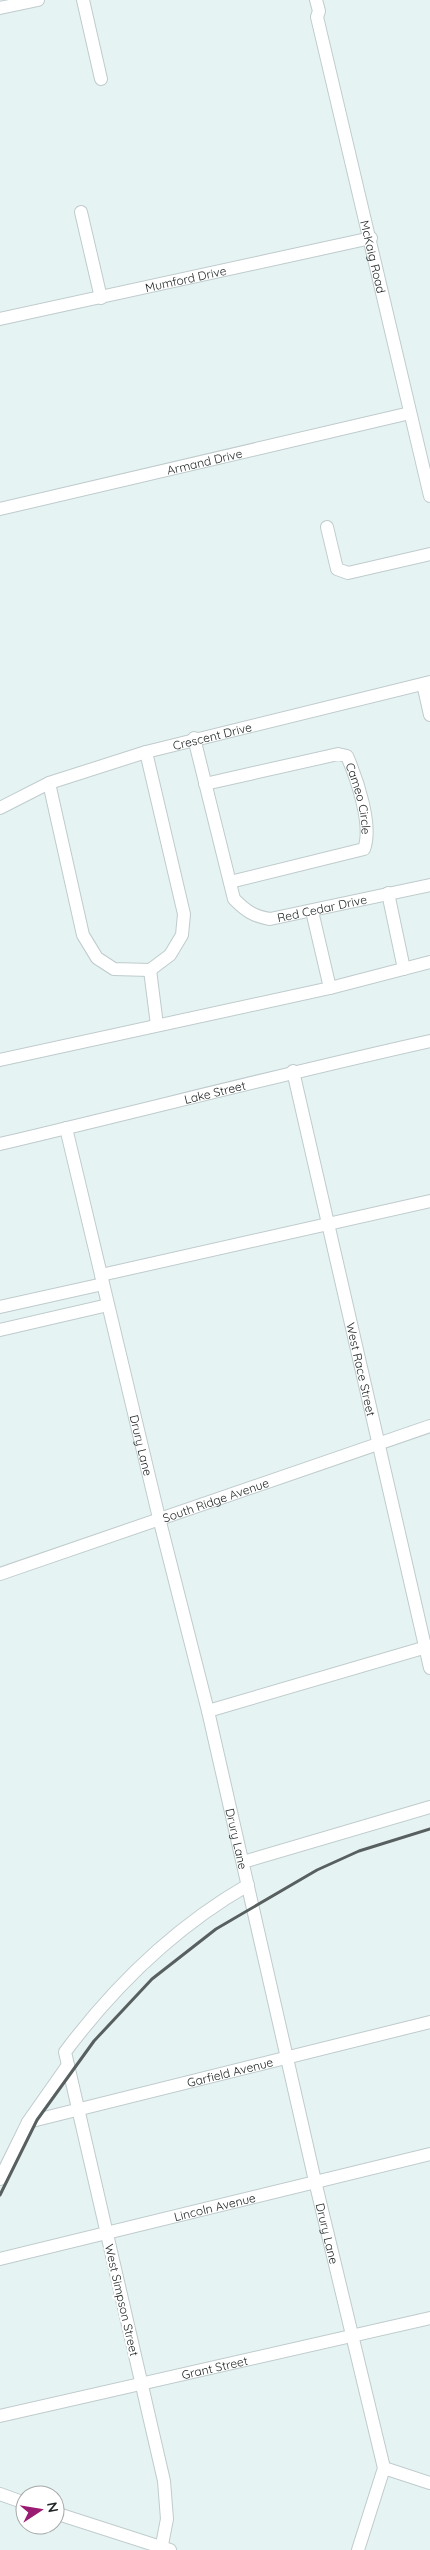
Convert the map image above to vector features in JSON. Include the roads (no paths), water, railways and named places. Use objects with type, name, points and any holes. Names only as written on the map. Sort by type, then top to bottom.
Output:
[{"type":"street","points":[[0,8],[38,0]]},
{"type":"street","points":[[83,0],[101,80]]},
{"type":"street","name":"McKaig Road","points":[[309,0],[313,12],[318,17]]},
{"type":"street","name":"McKaig Road","points":[[316,0],[319,11],[318,17],[430,496]]},
{"type":"street","points":[[81,212],[101,298]]},
{"type":"street","name":"Mumford Drive","points":[[0,319],[370,238]]},
{"type":"street","name":"Armand Drive","points":[[0,509],[410,413]]},
{"type":"street","points":[[327,527],[337,569],[348,573],[430,554]]},
{"type":"street","points":[[426,683],[430,715]]},
{"type":"street","name":"Crescent Drive","points":[[0,808],[49,782],[146,752],[194,738],[426,683]]},
{"type":"street","name":"Red Cedar Drive","points":[[194,738],[234,898],[246,911],[256,917],[270,919],[430,885]]},
{"type":"street","points":[[49,782],[83,934],[97,958],[114,969],[150,970],[170,955],[182,935],[184,914],[146,752]]},
{"type":"street","name":"Cameo Circle","points":[[205,784],[338,754],[347,756],[353,770],[368,831],[364,849],[230,882]]},
{"type":"street","points":[[388,893],[404,969]]},
{"type":"street","points":[[312,911],[330,988]]},
{"type":"street","points":[[0,1060],[330,988],[430,962]]},
{"type":"street","points":[[150,970],[157,1025]]},
{"type":"street","name":"Lake Street","points":[[0,1144],[293,1071],[430,1040]]},
{"type":"street","name":"West Race Street","points":[[293,1071],[378,1443],[427,1646],[430,1668]]},
{"type":"street","name":"Drury Lane","points":[[66,1128],[159,1518],[208,1711],[315,2181],[384,2468]]},
{"type":"street","points":[[0,1308],[102,1280],[327,1224],[430,1201]]},
{"type":"street","points":[[0,1330],[108,1305]]},
{"type":"street","name":"South Ridge Avenue","points":[[0,1574],[430,1426]]},
{"type":"street","points":[[208,1711],[427,1646]]},
{"type":"street","points":[[243,1862],[430,1807]]},
{"type":"street","name":"West Simpson Street","points":[[164,2549],[167,2519],[164,2481],[140,2385],[65,2052],[104,2003],[139,1967],[210,1907],[248,1885]]},
{"type":"street","name":"Garfield Avenue","points":[[28,2122],[430,2022]]},
{"type":"street","points":[[0,2179],[28,2122],[68,2065]]},
{"type":"street","name":"Lincoln Avenue","points":[[0,2259],[430,2154]]},
{"type":"street","name":"Grant Street","points":[[0,2416],[430,2318]]},
{"type":"street","points":[[358,2550],[384,2468],[430,2483]]},
{"type":"street","points":[[0,2494],[15,2499]]},
{"type":"street","points":[[65,2515],[164,2549]]},
{"type":"railway","points":[[0,2195],[37,2120],[94,2041],[152,1979],[216,1929],[317,1870],[359,1851],[430,1829]]}]
